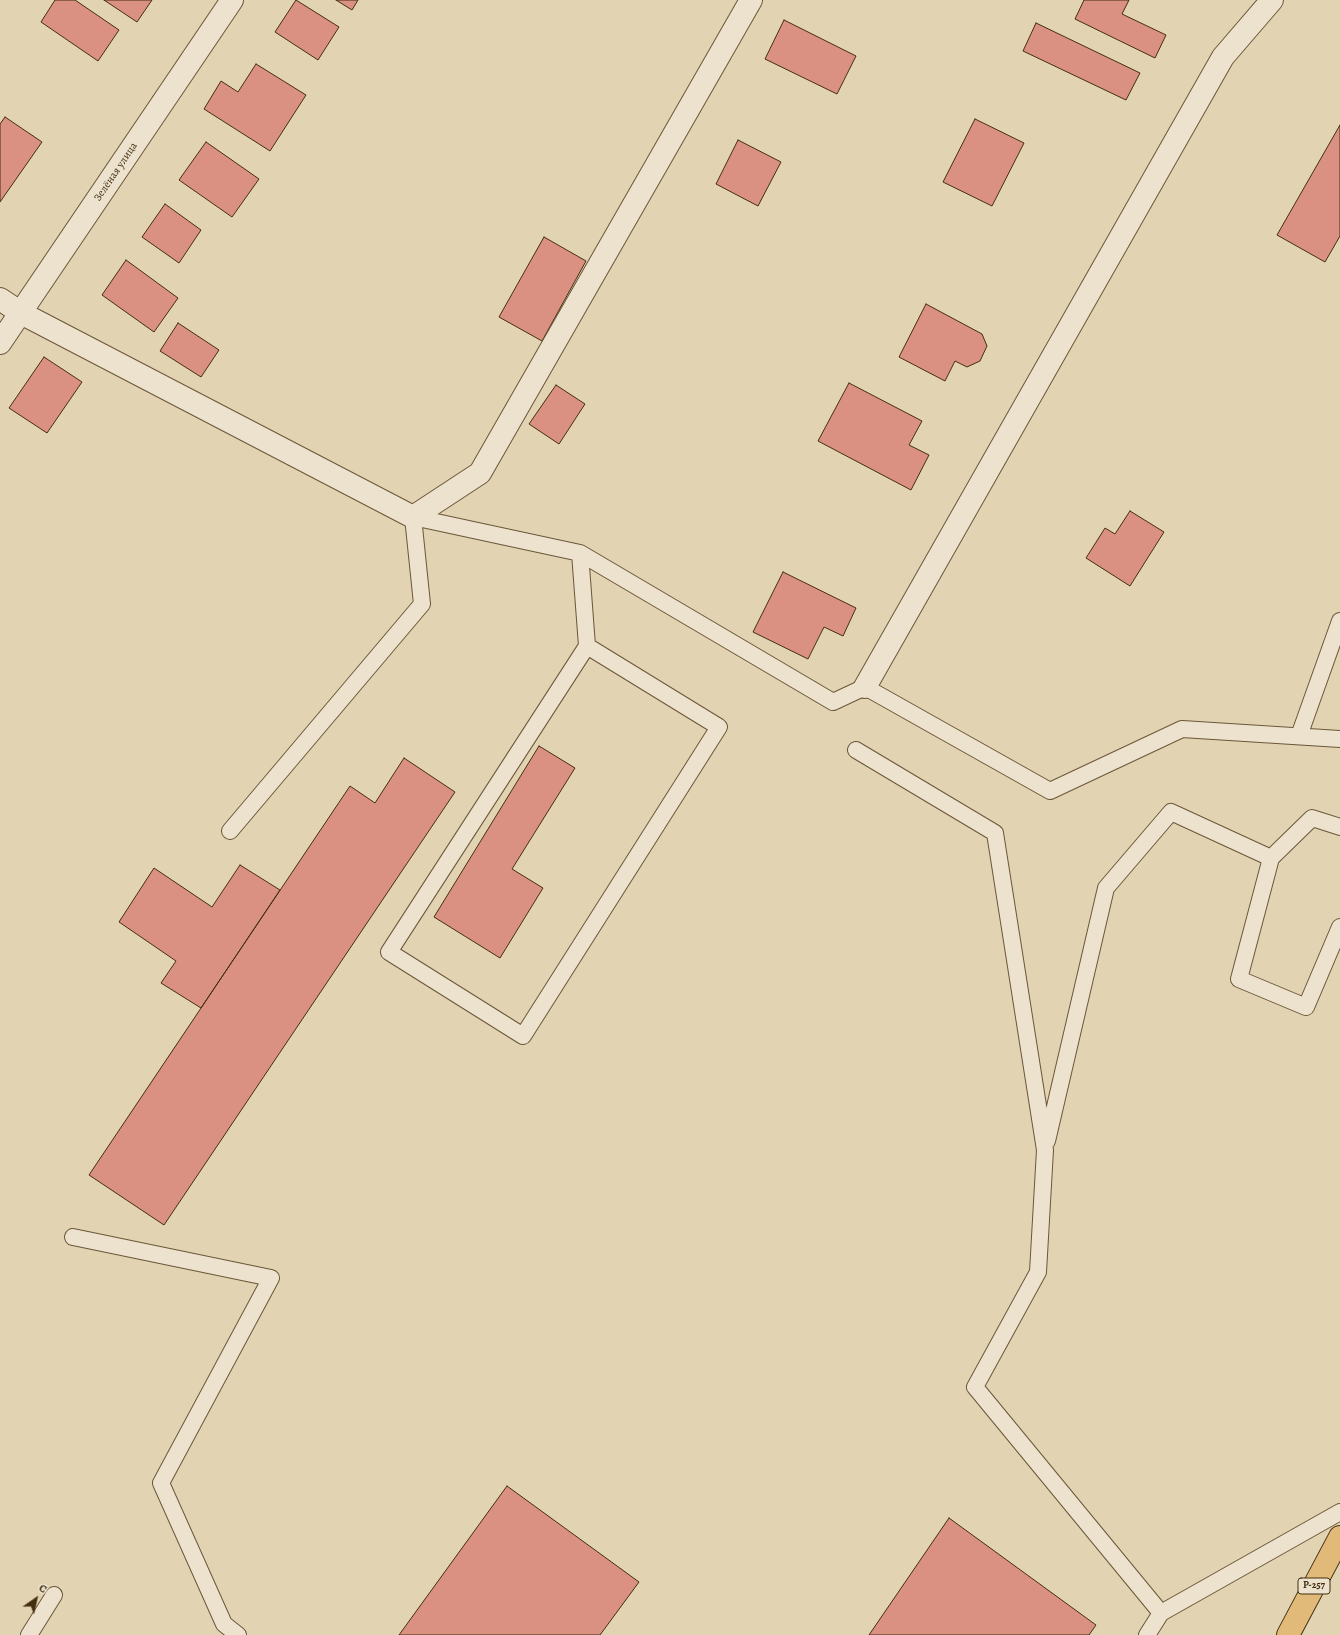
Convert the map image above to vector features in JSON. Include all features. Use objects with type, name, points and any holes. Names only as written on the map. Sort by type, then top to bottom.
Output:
[{"type":"highway","name":"Р-257","points":[[1288,1635],[1340,1538]]},
{"type":"street","name":"Зелёная улица","points":[[0,343],[232,0]]},
{"type":"street","points":[[0,299],[21,314],[413,517],[480,473],[751,0]]},
{"type":"street","points":[[865,687],[1223,57],[1272,0]]},
{"type":"lane","points":[[230,831],[422,604],[413,517],[580,553],[833,702],[865,687],[1050,791],[1182,729],[1340,739]]},
{"type":"lane","points":[[580,553],[587,646],[389,952],[524,1036],[719,727],[587,646]]},
{"type":"lane","points":[[1299,736],[1340,621]]},
{"type":"lane","points":[[856,750],[995,834],[1045,1150]]},
{"type":"lane","points":[[1161,1613],[975,1387],[1038,1272],[1045,1150],[1106,888],[1171,812],[1271,858]]},
{"type":"lane","points":[[1340,827],[1312,818],[1271,858],[1239,979],[1306,1007],[1340,927]]},
{"type":"lane","points":[[73,1237],[271,1278],[161,1483],[224,1624],[238,1635]]},
{"type":"lane","points":[[1147,1635],[1161,1613],[1340,1512]]},
{"type":"lane","points":[[29,1635],[54,1595]]},
{"type":"building","points":[[55,0],[75,0],[119,30],[98,61],[41,22]]},
{"type":"building","points":[[104,0],[152,0],[137,22]]},
{"type":"building","points":[[296,0],[339,27],[318,60],[275,32]]},
{"type":"building","points":[[336,0],[358,0],[352,10]]},
{"type":"building","points":[[1084,0],[1129,0],[1122,14],[1166,35],[1155,58],[1075,19]]},
{"type":"building","points":[[784,20],[856,56],[837,94],[765,59]]},
{"type":"building","points":[[1036,23],[1140,73],[1126,100],[1023,51]]},
{"type":"building","points":[[256,64],[306,95],[270,151],[204,109],[221,81],[238,92]]},
{"type":"building","points":[[5,117],[42,142],[0,202],[0,124]]},
{"type":"building","points":[[975,119],[1024,143],[992,206],[943,182]]},
{"type":"building","points":[[1340,125],[1340,236],[1325,262],[1277,235]]},
{"type":"building","points":[[738,140],[781,162],[758,206],[716,184]]},
{"type":"building","points":[[206,142],[259,179],[232,217],[179,180]]},
{"type":"building","points":[[165,204],[201,230],[179,263],[142,237]]},
{"type":"building","points":[[544,237],[586,261],[542,341],[499,317]]},
{"type":"building","points":[[126,260],[178,298],[154,332],[102,295]]},
{"type":"building","points":[[926,304],[982,334],[987,346],[980,361],[967,367],[955,361],[945,381],[899,357]]},
{"type":"building","points":[[178,323],[219,350],[201,377],[160,351]]},
{"type":"building","points":[[44,357],[82,382],[47,433],[9,408]]},
{"type":"building","points":[[849,383],[922,421],[909,445],[929,455],[911,490],[818,441]]},
{"type":"building","points":[[556,385],[585,404],[559,444],[529,424]]},
{"type":"building","points":[[1130,511],[1164,532],[1130,586],[1086,558],[1105,528],[1115,534]]},
{"type":"building","points":[[783,572],[856,608],[843,636],[824,627],[808,659],[753,632]]},
{"type":"building","points":[[539,746],[575,768],[512,869],[543,888],[500,958],[434,917]]},
{"type":"building","points":[[404,758],[455,792],[164,1225],[89,1175],[350,786],[375,803]]},
{"type":"building","points":[[240,865],[280,890],[201,1008],[161,983],[176,961],[119,922],[154,868],[212,907]]},
{"type":"building","points":[[507,1486],[639,1582],[600,1635],[399,1635]]},
{"type":"building","points":[[949,1518],[1096,1625],[1089,1635],[869,1635]]}]
